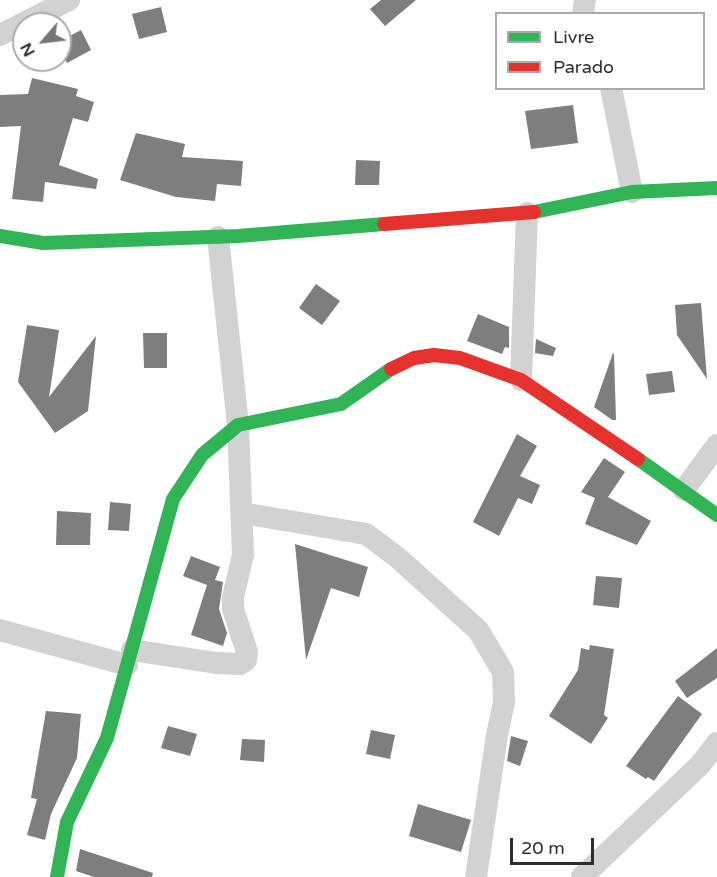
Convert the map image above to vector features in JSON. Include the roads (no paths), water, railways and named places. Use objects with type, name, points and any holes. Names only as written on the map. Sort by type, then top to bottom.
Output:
[{"type":"street","points":[[0,35],[69,0]]},
{"type":"street","points":[[611,90],[632,192]]},
{"type":"street","points":[[0,236],[44,243],[218,237],[527,213],[632,192],[717,188]]},
{"type":"street","points":[[521,381],[527,213]]},
{"type":"street","points":[[0,630],[130,658],[240,664],[246,660],[247,652],[233,609],[233,597],[243,555],[242,513],[238,425],[218,237]]},
{"type":"street","points":[[57,877],[68,822],[107,738],[173,499],[202,455],[238,425],[341,404],[389,370],[414,358],[434,355],[460,358],[521,381],[684,490],[717,515]]},
{"type":"street","points":[[684,490],[717,445]]},
{"type":"street","points":[[242,513],[366,534],[398,557],[478,630],[503,672],[504,702],[476,877]]},
{"type":"street","points":[[582,877],[700,765],[717,743]]}]
